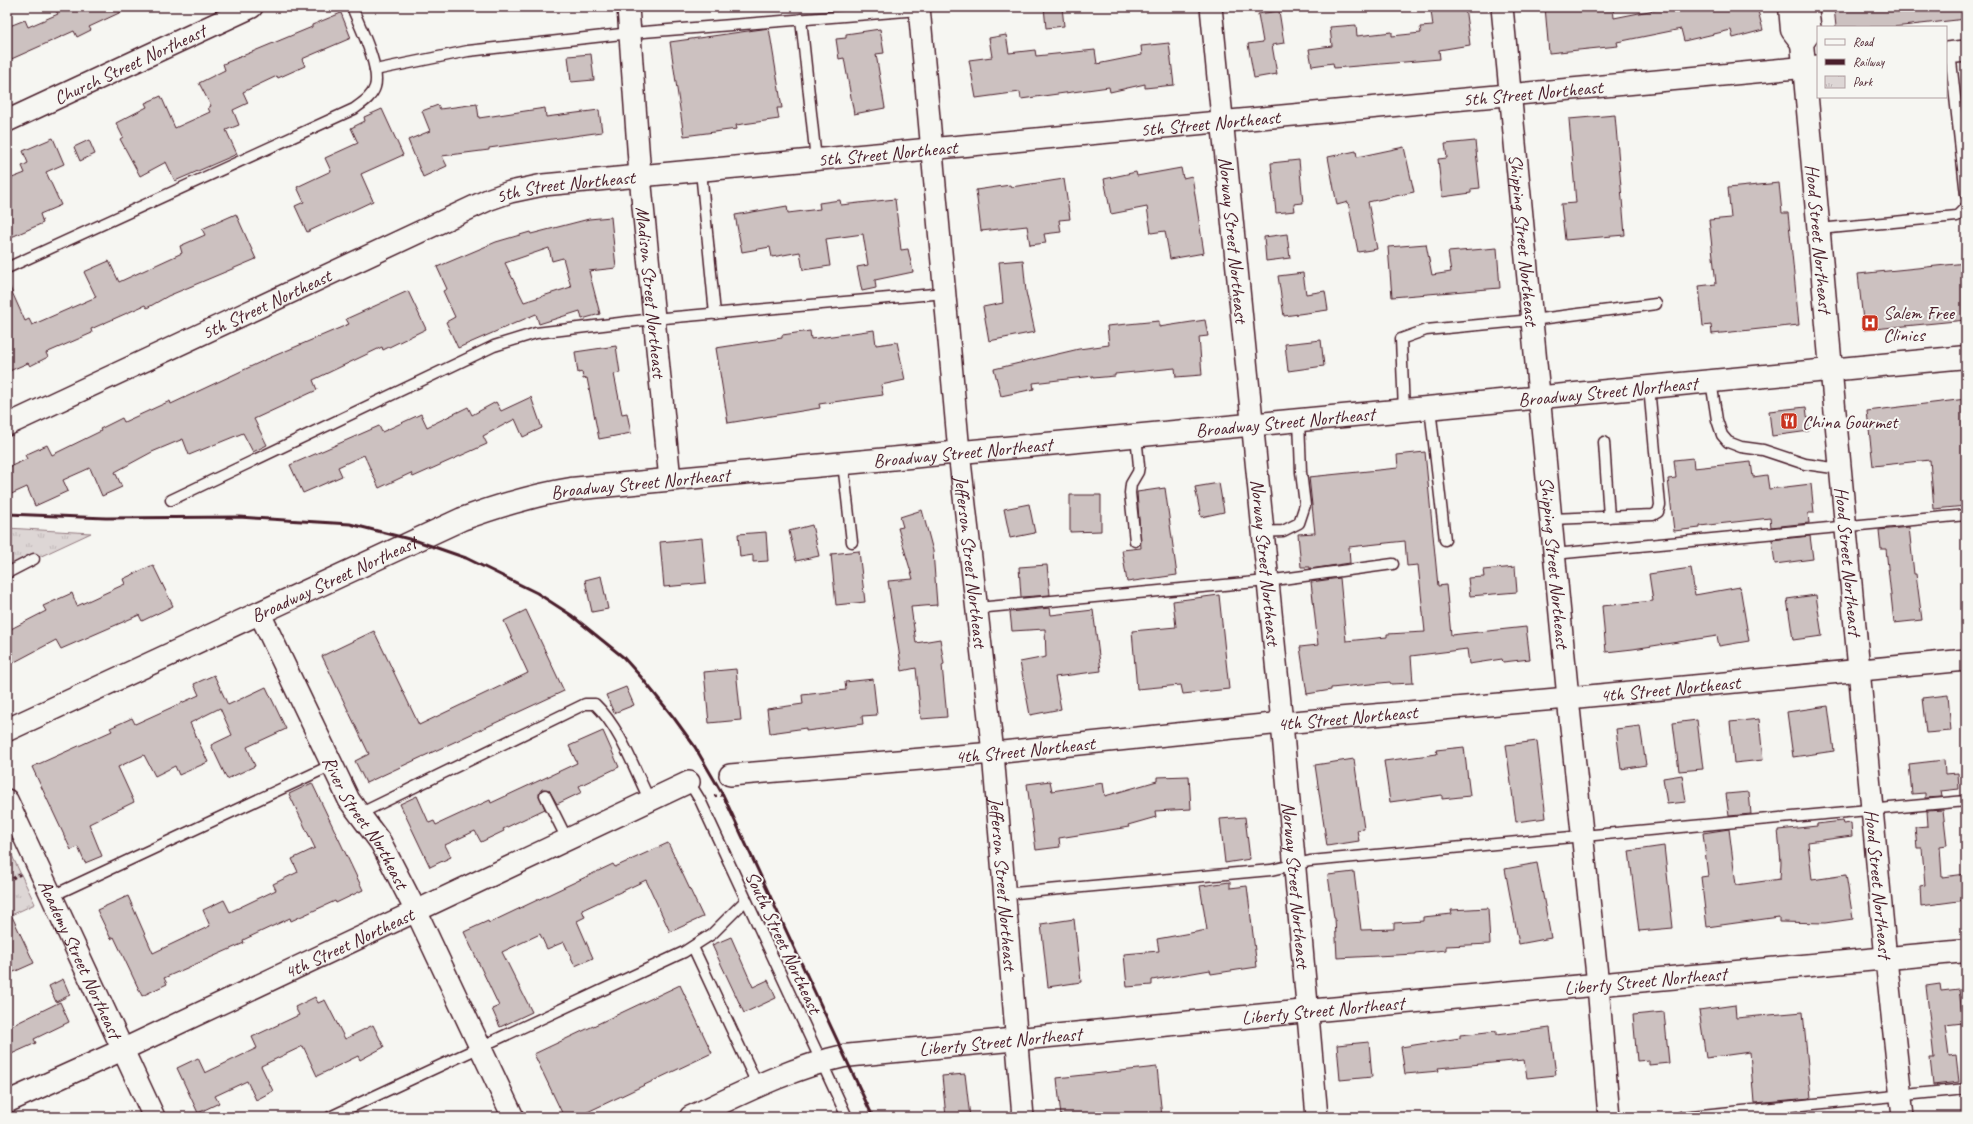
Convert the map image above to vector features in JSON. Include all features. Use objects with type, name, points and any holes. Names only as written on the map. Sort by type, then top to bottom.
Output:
[{"type":"main road","points":[[1790,7],[1792,30],[1802,43]]},
{"type":"main road","name":"Hood Street Northeast","points":[[1807,7],[1810,32],[1802,43],[1811,67],[1819,229],[1831,369]]},
{"type":"main road","name":"Broadway Street Northeast","points":[[7,730],[260,614],[462,519],[503,504],[540,494],[571,489],[1966,357]]},
{"type":"main road","name":"Liberty Street Northeast","points":[[691,1117],[758,1086],[821,1060],[844,1056],[1015,1038],[1966,951]]},
{"type":"street","name":"Church Street Northeast","points":[[7,121],[252,7]]},
{"type":"street","name":"Madison Street Northeast","points":[[628,7],[640,176],[670,480]]},
{"type":"street","name":"Norway Street Northeast","points":[[1211,7],[1282,723],[1317,1117]]},
{"type":"street","name":"Shipping Street Northeast","points":[[1502,7],[1568,698],[1598,985],[1609,1117]]},
{"type":"street","name":"Jefferson Street Northeast","points":[[919,8],[960,452],[993,753],[1015,1038],[1023,1117]]},
{"type":"street","name":"5th Street Northeast","points":[[7,425],[490,199],[510,192],[542,185],[1811,67]]},
{"type":"street","name":"Hood Street Northeast","points":[[1831,369],[1886,959],[1903,1117]]},
{"type":"street","name":"River Street Northeast","points":[[260,614],[349,800],[381,843],[416,910],[513,1117]]},
{"type":"street","name":"4th Street Northeast","points":[[730,775],[993,753],[1282,723],[1568,698],[1966,660]]},
{"type":"street","name":"4th Street Northeast","points":[[7,1102],[122,1050],[689,782]]},
{"type":"street","name":"Academy Street Northeast","points":[[7,800],[154,1117]]},
{"type":"lane","points":[[7,268],[354,108],[367,99],[375,87],[376,70],[352,7]]},
{"type":"lane","points":[[376,70],[468,51],[630,32],[919,8]]},
{"type":"lane","points":[[801,19],[816,160]]},
{"type":"lane","points":[[1954,52],[1966,195]]},
{"type":"lane","points":[[701,171],[715,314]]},
{"type":"lane","points":[[1819,229],[1957,216],[1966,208]]},
{"type":"lane","points":[[171,500],[494,346],[536,333],[653,319],[945,293]]},
{"type":"lane","points":[[1404,411],[1401,339],[1426,330],[1532,320],[1656,304]]},
{"type":"lane","points":[[1711,381],[1716,420],[1722,435],[1728,442],[1741,447],[1763,450],[1805,464],[1840,469]]},
{"type":"lane","points":[[1551,519],[1653,515],[1658,512],[1660,505],[1649,387]]},
{"type":"lane","points":[[1430,408],[1445,540]]},
{"type":"lane","points":[[1262,532],[1283,531],[1299,523],[1305,505],[1301,472],[1299,420]]},
{"type":"lane","points":[[1135,541],[1130,493],[1131,484],[1138,472],[1139,466],[1136,435]]},
{"type":"lane","points":[[1604,442],[1609,517]]},
{"type":"lane","points":[[843,463],[852,542]]},
{"type":"lane","points":[[1554,554],[1966,514]]},
{"type":"lane","points":[[7,574],[34,559]]},
{"type":"lane","points":[[977,608],[1267,581],[1394,564]]},
{"type":"lane","points":[[359,814],[585,704],[595,704],[604,712],[620,738],[650,801]]},
{"type":"lane","points":[[52,896],[332,765]]},
{"type":"lane","name":"South Street Northeast","points":[[689,782],[700,800],[847,1117]]},
{"type":"lane","points":[[545,795],[567,839]]},
{"type":"lane","points":[[1004,894],[1271,870],[1310,861],[1583,837],[1872,808],[1966,801]]},
{"type":"lane","points":[[330,1117],[693,947],[712,934],[746,900]]},
{"type":"lane","points":[[693,947],[758,1086]]},
{"type":"lane","points":[[1681,1117],[1748,1114],[1966,1090]]},
{"type":"green space","points":[[7,528],[91,533],[7,572]]},
{"type":"green space","points":[[7,845],[35,904],[7,917]]},
{"type":"building","points":[[65,7],[132,7],[89,27],[91,30],[77,37],[74,31],[7,61],[7,27],[25,20],[28,27],[58,14],[56,11]]},
{"type":"building","points":[[1044,7],[1062,7],[1064,26],[1046,28]]},
{"type":"building","points":[[1465,7],[1470,45],[1439,50],[1440,59],[1334,68],[1333,63],[1312,66],[1309,49],[1332,46],[1330,27],[1356,25],[1357,36],[1392,32],[1392,36],[1421,33],[1420,27],[1433,26],[1431,11]]},
{"type":"building","points":[[1545,7],[1613,7],[1614,18],[1669,7],[1757,7],[1763,30],[1733,38],[1731,30],[1684,41],[1681,29],[1617,42],[1618,46],[1549,53]]},
{"type":"building","points":[[1834,7],[1966,7],[1966,19],[1902,26],[1836,26]]},
{"type":"building","points":[[1279,11],[1284,43],[1272,45],[1277,74],[1254,78],[1248,44],[1263,42],[1258,14]]},
{"type":"building","points":[[341,13],[351,38],[302,59],[305,66],[278,78],[277,76],[243,92],[248,103],[233,110],[239,125],[226,130],[237,154],[175,181],[166,162],[140,176],[120,139],[123,137],[116,123],[147,107],[145,103],[161,96],[175,128],[210,112],[208,108],[211,106],[199,83],[225,70],[223,64],[312,27],[312,25]]},
{"type":"building","points":[[769,28],[782,108],[777,108],[779,119],[736,125],[737,129],[684,136],[670,42]]},
{"type":"building","points":[[880,29],[884,53],[876,54],[885,108],[854,114],[844,58],[839,59],[836,39],[846,38],[846,34]]},
{"type":"building","points":[[1006,35],[1009,53],[1035,50],[1036,56],[1095,50],[1097,64],[1142,55],[1141,46],[1169,43],[1174,85],[1145,88],[1145,84],[1110,92],[1109,87],[1021,99],[1020,92],[976,98],[969,60],[992,57],[989,38]]},
{"type":"building","points":[[591,54],[594,80],[571,82],[568,56]]},
{"type":"building","points":[[477,104],[479,118],[545,108],[546,117],[599,110],[602,132],[442,156],[447,166],[423,177],[408,140],[430,131],[422,111],[438,105],[440,109]]},
{"type":"building","points":[[382,109],[403,155],[361,174],[373,201],[307,232],[295,206],[304,202],[297,187],[331,171],[325,158],[358,143],[351,128],[365,121],[364,117]]},
{"type":"building","points":[[1615,115],[1625,235],[1565,240],[1561,204],[1576,203],[1569,119]]},
{"type":"building","points":[[53,138],[64,164],[46,172],[61,205],[40,214],[43,223],[7,239],[7,180],[25,173],[22,166],[28,163],[23,151]]},
{"type":"building","points":[[89,140],[95,154],[80,161],[74,147]]},
{"type":"building","points":[[1475,141],[1480,188],[1471,189],[1471,193],[1442,197],[1438,159],[1447,158],[1445,144]]},
{"type":"building","points":[[1404,147],[1414,192],[1368,202],[1377,249],[1358,252],[1348,202],[1337,205],[1328,157],[1356,151],[1357,157]]},
{"type":"building","points":[[1299,160],[1303,203],[1294,204],[1295,211],[1276,213],[1271,163]]},
{"type":"building","points":[[1181,168],[1183,178],[1192,176],[1204,253],[1170,259],[1165,231],[1151,233],[1147,207],[1111,214],[1104,179],[1136,172],[1137,176]]},
{"type":"building","points":[[1064,179],[1070,219],[1059,220],[1061,232],[1044,234],[1046,243],[1030,245],[1027,226],[981,231],[976,190],[1010,185],[1011,187]]},
{"type":"building","points":[[1779,183],[1782,213],[1788,213],[1799,325],[1712,334],[1711,325],[1703,326],[1699,286],[1716,284],[1709,220],[1731,218],[1728,188]]},
{"type":"building","points":[[895,199],[901,250],[908,249],[913,272],[875,280],[876,288],[862,291],[857,267],[868,265],[863,234],[826,239],[830,266],[803,270],[800,252],[772,257],[770,247],[742,252],[735,215],[787,206],[788,213],[820,209],[819,203],[840,200],[841,205]]},
{"type":"building","points":[[236,214],[256,259],[168,296],[147,308],[145,305],[91,329],[92,333],[46,353],[48,357],[30,366],[28,363],[7,372],[7,281],[25,321],[29,319],[32,325],[96,297],[84,272],[109,261],[119,282],[182,253],[180,246],[205,235],[202,229]]},
{"type":"building","points":[[611,217],[616,268],[589,271],[600,314],[582,319],[580,311],[539,324],[536,314],[458,348],[446,322],[455,317],[443,291],[447,289],[437,267],[496,242],[530,232],[531,234],[589,219]],"holes":[[[549,248],[552,261],[563,258],[571,287],[524,302],[505,263]]]},
{"type":"building","points":[[1287,234],[1290,258],[1266,261],[1264,237]]},
{"type":"building","points":[[1426,244],[1432,275],[1451,272],[1448,252],[1497,248],[1500,288],[1392,297],[1388,247]]},
{"type":"building","points":[[1023,260],[1026,292],[1035,332],[989,341],[983,307],[1003,303],[999,262]]},
{"type":"building","points":[[1966,263],[1966,320],[1864,330],[1858,274]]},
{"type":"building","points":[[1303,273],[1306,294],[1325,291],[1328,310],[1284,316],[1278,276]]},
{"type":"building","points":[[408,291],[426,329],[383,350],[382,347],[313,380],[317,390],[254,419],[267,445],[253,452],[243,433],[189,455],[183,439],[152,452],[115,472],[122,487],[102,496],[90,468],[63,480],[68,491],[35,506],[27,487],[7,496],[7,468],[27,459],[25,455],[47,445],[52,455],[101,431],[100,429],[122,418],[124,422],[170,401],[171,404],[267,359],[349,324],[346,319]]},
{"type":"building","points":[[1205,320],[1208,336],[1199,337],[1202,375],[1176,377],[1175,368],[1115,374],[1115,376],[1093,378],[1093,376],[1033,383],[1034,389],[1001,396],[994,369],[1079,349],[1109,345],[1107,326],[1159,321],[1159,327]]},
{"type":"building","points":[[874,330],[876,345],[897,342],[905,380],[881,385],[883,395],[819,404],[820,408],[728,423],[716,348],[782,338],[782,335],[810,331],[811,339]]},
{"type":"building","points":[[1321,340],[1324,366],[1288,371],[1285,344]]},
{"type":"building","points":[[616,346],[620,373],[614,374],[622,414],[627,413],[631,433],[599,439],[587,378],[583,379],[582,372],[578,373],[575,352]]},
{"type":"building","points":[[531,397],[542,428],[523,437],[515,419],[483,436],[487,444],[413,477],[411,473],[379,488],[364,455],[338,467],[342,476],[303,493],[290,465],[379,426],[382,432],[421,414],[427,427],[468,407],[472,415],[496,402],[501,411]]},
{"type":"building","points":[[1966,399],[1966,506],[1934,509],[1930,460],[1873,466],[1867,411]]},
{"type":"building","name":"China Gourmet","points":[[1806,407],[1809,431],[1772,436],[1769,411]]},
{"type":"building","points":[[1425,452],[1438,586],[1446,585],[1451,635],[1526,627],[1530,659],[1503,662],[1502,659],[1469,664],[1467,649],[1411,656],[1413,683],[1391,684],[1390,682],[1331,688],[1331,690],[1307,694],[1300,647],[1318,645],[1311,582],[1340,578],[1346,641],[1387,637],[1387,634],[1425,632],[1418,565],[1407,566],[1405,541],[1349,547],[1350,563],[1310,569],[1310,567],[1301,567],[1298,534],[1315,533],[1309,477],[1398,468],[1397,455]]},
{"type":"building","points":[[1693,458],[1694,468],[1751,462],[1753,477],[1767,475],[1769,489],[1811,484],[1814,513],[1808,513],[1809,523],[1771,527],[1770,518],[1700,526],[1700,528],[1674,531],[1668,479],[1676,478],[1674,460]]},
{"type":"building","points":[[1219,483],[1224,512],[1201,517],[1195,487]]},
{"type":"building","points":[[1165,488],[1177,575],[1127,582],[1122,550],[1141,548],[1137,492]]},
{"type":"building","points":[[1070,495],[1101,495],[1101,531],[1070,532]]},
{"type":"building","points":[[1029,504],[1035,533],[1010,538],[1004,509]]},
{"type":"building","points":[[922,510],[933,551],[937,605],[911,607],[916,643],[940,639],[944,664],[942,665],[947,717],[921,719],[916,668],[902,671],[888,581],[913,579],[898,528],[903,527],[900,517]]},
{"type":"building","points":[[812,525],[819,556],[796,561],[789,531]]},
{"type":"building","points":[[1909,527],[1914,574],[1916,574],[1922,620],[1894,623],[1886,549],[1881,549],[1879,530]]},
{"type":"building","points":[[766,532],[768,561],[753,562],[753,555],[740,557],[738,534]]},
{"type":"building","points":[[1810,536],[1813,559],[1775,564],[1772,540]]},
{"type":"building","points":[[702,538],[706,583],[664,587],[660,542]]},
{"type":"building","points":[[859,551],[865,602],[836,605],[831,554]]},
{"type":"building","points":[[153,565],[173,606],[142,621],[139,615],[61,649],[56,640],[7,666],[7,631],[46,611],[43,606],[72,593],[77,606],[125,584],[123,579]]},
{"type":"building","points":[[1047,565],[1050,595],[1021,597],[1019,567]]},
{"type":"building","points":[[1515,567],[1517,592],[1470,596],[1468,578],[1484,577],[1483,570]]},
{"type":"building","points":[[1691,568],[1695,595],[1740,587],[1749,641],[1719,646],[1717,636],[1606,652],[1602,606],[1653,601],[1649,574]]},
{"type":"building","points":[[601,576],[608,609],[592,612],[585,580]]},
{"type":"building","points":[[1219,595],[1229,689],[1183,694],[1181,685],[1137,689],[1132,631],[1176,627],[1173,601]]},
{"type":"building","points":[[1816,595],[1822,636],[1793,640],[1787,599]]},
{"type":"building","points":[[1050,608],[1051,615],[1093,610],[1101,671],[1055,677],[1061,709],[1030,715],[1020,662],[1046,657],[1045,629],[1012,631],[1010,612]]},
{"type":"building","points":[[526,610],[564,691],[366,783],[355,761],[369,754],[322,656],[374,631],[419,725],[528,673],[504,621]]},
{"type":"building","points":[[736,669],[741,720],[709,723],[704,672]]},
{"type":"building","points":[[214,675],[228,705],[266,687],[286,729],[247,747],[255,766],[227,779],[211,745],[232,735],[220,708],[190,723],[208,762],[179,775],[175,766],[155,776],[144,755],[118,767],[134,802],[89,824],[102,856],[85,863],[78,847],[71,850],[32,767],[112,731],[110,728],[132,718],[135,724],[199,695],[194,684]]},
{"type":"building","points":[[873,679],[877,715],[862,716],[863,724],[806,731],[806,728],[770,733],[767,709],[803,704],[802,695],[846,690],[845,682]]},
{"type":"building","points":[[626,687],[634,705],[614,713],[606,695]]},
{"type":"building","points":[[1948,695],[1951,731],[1926,733],[1922,698]]},
{"type":"building","points":[[1828,706],[1834,751],[1793,757],[1787,712]]},
{"type":"building","points":[[1759,719],[1763,760],[1734,763],[1730,722]]},
{"type":"building","points":[[1697,720],[1703,769],[1679,771],[1673,723]]},
{"type":"building","points":[[1640,726],[1646,765],[1621,769],[1616,729]]},
{"type":"building","points":[[603,731],[619,767],[579,786],[582,792],[557,804],[549,790],[542,789],[539,795],[545,809],[503,829],[504,831],[481,842],[475,831],[445,845],[451,857],[430,867],[400,804],[417,796],[429,823],[434,821],[436,825],[490,800],[491,803],[577,763],[569,746]]},
{"type":"building","points":[[1537,741],[1546,818],[1516,822],[1506,745]]},
{"type":"building","points":[[1464,747],[1470,796],[1442,799],[1442,795],[1390,802],[1384,761],[1437,754],[1436,750]]},
{"type":"building","points":[[1354,759],[1364,829],[1357,830],[1359,841],[1327,846],[1315,765]]},
{"type":"building","points":[[1944,760],[1945,774],[1958,773],[1959,789],[1941,791],[1942,797],[1925,798],[1925,793],[1912,794],[1909,764]]},
{"type":"building","points":[[1682,775],[1686,802],[1667,804],[1663,778]]},
{"type":"building","points":[[1189,776],[1191,809],[1155,811],[1156,817],[1128,825],[1129,827],[1059,838],[1060,847],[1036,850],[1027,784],[1050,781],[1052,791],[1103,783],[1105,796],[1157,781],[1157,777]]},
{"type":"building","points":[[312,783],[363,890],[336,903],[335,901],[291,921],[290,918],[243,940],[244,943],[164,978],[167,984],[142,996],[114,937],[111,939],[97,910],[128,896],[153,953],[210,926],[203,910],[224,900],[230,912],[276,890],[273,884],[298,872],[292,859],[315,848],[289,794]]},
{"type":"building","points":[[1749,792],[1751,814],[1729,816],[1726,794]]},
{"type":"building","points":[[1943,810],[1947,845],[1940,846],[1942,877],[1966,874],[1966,900],[1921,906],[1920,886],[1925,885],[1922,848],[1917,848],[1915,827],[1928,826],[1927,811]]},
{"type":"building","points":[[1245,817],[1250,859],[1225,863],[1220,819]]},
{"type":"building","points":[[1842,821],[1843,824],[1851,823],[1852,836],[1808,842],[1812,880],[1846,875],[1853,919],[1825,923],[1779,922],[1779,917],[1707,927],[1701,877],[1708,876],[1703,833],[1729,829],[1736,885],[1780,879],[1781,862],[1778,830],[1817,826],[1817,824]]},
{"type":"building","points":[[668,843],[703,917],[670,932],[646,880],[582,910],[585,917],[577,921],[593,958],[575,966],[564,942],[547,949],[540,934],[502,952],[532,1012],[500,1027],[492,1009],[499,1006],[464,932],[488,921],[489,923],[613,864],[615,867]]},
{"type":"building","points":[[1664,846],[1673,928],[1639,931],[1629,851]]},
{"type":"building","points":[[1537,863],[1551,938],[1519,944],[1505,869]]},
{"type":"building","points":[[1354,872],[1361,930],[1394,929],[1394,923],[1423,921],[1423,917],[1452,914],[1451,910],[1488,908],[1490,944],[1446,946],[1446,950],[1415,954],[1337,958],[1335,918],[1328,875]]},
{"type":"building","points":[[1230,882],[1230,888],[1247,886],[1257,967],[1211,974],[1210,970],[1152,980],[1152,985],[1127,987],[1124,954],[1159,951],[1157,939],[1207,930],[1200,886]]},
{"type":"building","points":[[7,906],[34,963],[7,975]]},
{"type":"building","points":[[1074,919],[1081,982],[1048,987],[1041,924]]},
{"type":"building","points":[[731,937],[753,987],[768,980],[776,998],[744,1013],[712,945]]},
{"type":"building","points":[[63,979],[70,995],[56,1002],[49,986]]},
{"type":"building","points":[[1940,984],[1941,991],[1959,989],[1963,1023],[1945,1025],[1949,1056],[1956,1055],[1959,1082],[1933,1085],[1930,1058],[1934,1058],[1926,986]]},
{"type":"building","points":[[680,985],[712,1053],[577,1117],[564,1117],[534,1054]]},
{"type":"building","points":[[315,997],[318,1003],[325,1000],[345,1039],[373,1025],[384,1047],[360,1060],[358,1056],[317,1076],[303,1046],[261,1066],[273,1091],[256,1100],[247,1081],[215,1096],[219,1103],[198,1113],[177,1068],[198,1058],[205,1073],[257,1048],[252,1037],[299,1015],[295,1007]]},
{"type":"building","points":[[60,1002],[69,1022],[34,1039],[36,1043],[7,1056],[7,1028]]},
{"type":"building","points":[[1735,1005],[1736,1018],[1803,1012],[1811,1098],[1754,1103],[1750,1052],[1706,1058],[1699,1010]]},
{"type":"building","points":[[1664,1012],[1669,1063],[1649,1065],[1649,1060],[1637,1061],[1633,1015]]},
{"type":"building","points":[[1550,1028],[1556,1075],[1527,1078],[1524,1060],[1438,1068],[1439,1071],[1405,1074],[1401,1047],[1460,1038],[1460,1035],[1496,1031],[1496,1035]]},
{"type":"building","points":[[1369,1042],[1372,1077],[1340,1080],[1337,1045]]},
{"type":"building","points":[[1157,1067],[1162,1117],[1061,1117],[1057,1078]]},
{"type":"building","points":[[965,1074],[970,1117],[946,1117],[942,1076]]},
{"type":"railway","points":[[7,514],[106,518],[239,517],[350,524],[417,541],[466,558],[537,593],[571,615],[623,657],[674,718],[695,747],[723,795],[873,1117]]},
{"type":"place","name":"Salem Free Clinics","points":[[1870,323]]},
{"type":"place","name":"China Gourmet","points":[[1789,421]]}]
